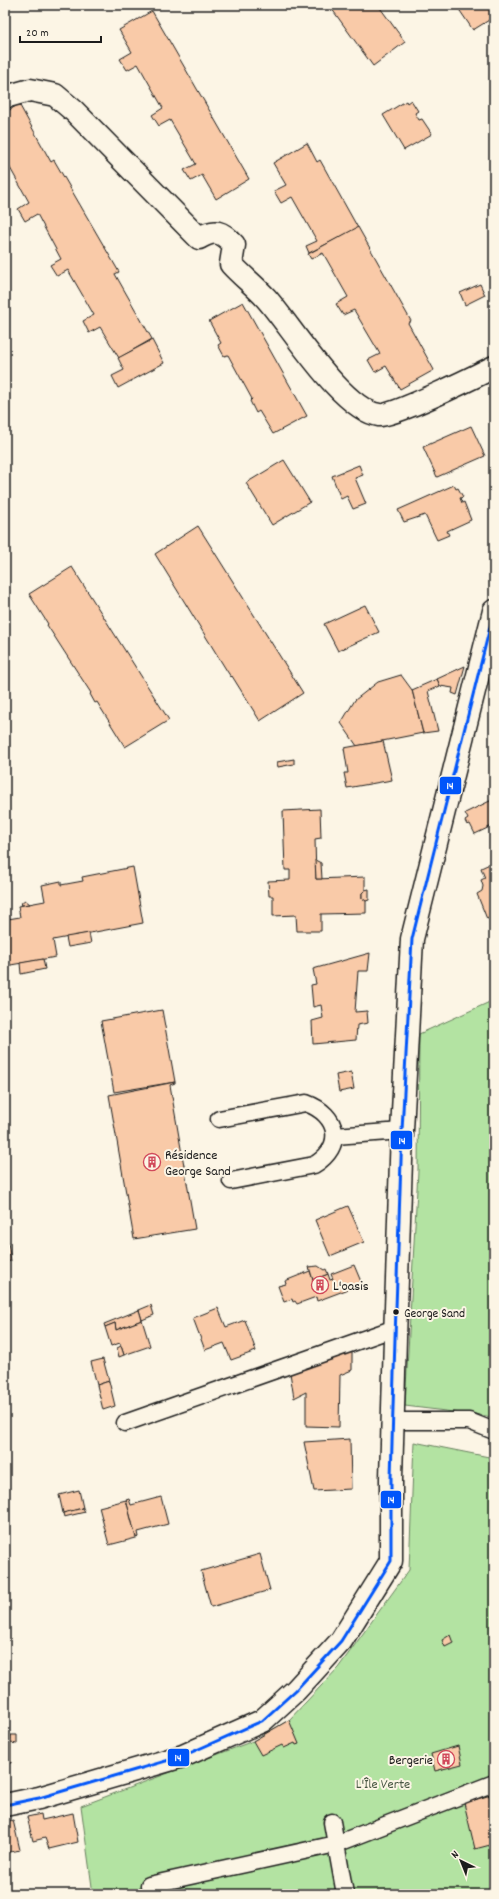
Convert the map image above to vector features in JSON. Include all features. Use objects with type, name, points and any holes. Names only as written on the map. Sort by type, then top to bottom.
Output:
[{"type":"street","points":[[5,97],[30,90],[55,94],[74,111],[199,238],[208,233],[216,232],[229,238],[234,245],[231,264],[266,299],[316,363],[345,394],[363,410],[380,415],[401,409],[494,367]]},
{"type":"street","points":[[5,1805],[39,1798],[183,1756],[262,1721],[296,1690],[341,1641],[392,1561],[392,1421],[402,1131],[412,938],[494,611]]},
{"type":"lane","points":[[219,1119],[306,1103],[316,1106],[327,1115],[335,1136],[331,1148],[325,1158],[314,1165],[231,1181]]},
{"type":"lane","points":[[335,1136],[402,1131]]},
{"type":"lane","points":[[125,1423],[395,1328]]},
{"type":"lane","points":[[392,1421],[469,1421],[494,1431]]},
{"type":"lane","points":[[149,1886],[336,1844],[494,1783]]},
{"type":"lane","points":[[332,1822],[345,1894]]},
{"type":"green space","points":[[494,1000],[494,1417],[405,1406],[418,1171],[419,1034]]},
{"type":"green space","name":"L'Île Verte","points":[[414,1442],[494,1458],[494,1894],[93,1894],[81,1806],[253,1741],[289,1720],[338,1668],[409,1570]]},
{"type":"building","points":[[329,5],[378,5],[405,42],[373,66]]},
{"type":"building","points":[[456,5],[494,5],[494,17],[473,30]]},
{"type":"building","points":[[152,11],[249,179],[216,199],[202,175],[191,181],[184,170],[196,164],[170,120],[159,126],[152,115],[163,108],[138,64],[127,70],[120,59],[132,52],[119,30]]},
{"type":"building","points":[[411,100],[418,111],[415,113],[419,120],[422,119],[432,134],[404,150],[383,115],[406,101],[407,103]]},
{"type":"building","points":[[19,104],[51,162],[54,160],[119,272],[115,274],[152,339],[119,358],[100,327],[89,333],[83,321],[94,315],[68,270],[57,276],[50,265],[61,259],[37,214],[25,221],[18,209],[29,202],[5,159],[5,113]]},
{"type":"building","points":[[307,143],[317,162],[320,160],[358,228],[309,253],[306,246],[317,241],[292,197],[281,203],[274,191],[286,185],[273,163]]},
{"type":"building","points":[[358,227],[411,321],[408,323],[434,370],[400,389],[386,366],[375,372],[368,360],[380,354],[354,310],[343,315],[336,304],[348,297],[323,253],[311,259],[308,254]]},
{"type":"building","points":[[480,284],[485,295],[465,305],[460,293]]},
{"type":"building","points":[[243,302],[307,416],[273,434],[259,411],[256,413],[250,401],[252,399],[228,355],[224,356],[218,345],[221,343],[209,321]]},
{"type":"building","points":[[152,340],[164,363],[118,388],[112,376],[124,370],[118,358]]},
{"type":"building","points":[[471,426],[485,456],[437,477],[423,447]]},
{"type":"building","points":[[284,460],[310,502],[272,525],[246,483]]},
{"type":"building","points":[[359,465],[363,475],[355,478],[366,504],[353,509],[347,496],[341,499],[332,476]]},
{"type":"building","points":[[454,485],[456,489],[458,488],[463,497],[460,498],[462,503],[464,502],[471,520],[447,531],[449,535],[437,540],[425,515],[404,522],[398,510]]},
{"type":"building","points":[[198,526],[303,693],[260,721],[232,676],[231,677],[227,671],[155,554]]},
{"type":"building","points":[[72,567],[169,720],[125,747],[97,702],[95,703],[90,694],[91,693],[29,594]]},
{"type":"building","points":[[365,605],[379,632],[338,651],[324,624]]},
{"type":"building","points":[[465,666],[457,695],[452,693],[453,688],[440,686],[437,679]]},
{"type":"building","points":[[401,675],[412,690],[423,733],[357,746],[341,723],[355,700],[378,682]]},
{"type":"building","points":[[437,679],[440,686],[428,691],[438,731],[423,733],[412,690]]},
{"type":"building","points":[[383,741],[392,780],[347,788],[344,773],[348,773],[344,748]]},
{"type":"building","points":[[294,759],[294,764],[278,767],[277,762]]},
{"type":"building","points":[[494,799],[494,825],[475,834],[470,824],[467,825],[465,821],[468,819],[465,813]]},
{"type":"building","points":[[320,809],[321,838],[315,839],[316,879],[365,877],[365,890],[362,893],[362,898],[366,900],[366,913],[321,914],[321,931],[297,931],[296,915],[273,916],[273,896],[269,896],[268,881],[290,880],[290,870],[285,870],[283,811]]},
{"type":"building","points":[[315,860],[321,863],[322,879],[316,879]]},
{"type":"building","points":[[494,862],[494,916],[487,919],[477,894],[482,891],[483,886],[481,880],[485,878],[481,868]]},
{"type":"building","points":[[133,867],[143,923],[53,940],[56,957],[5,966],[5,908],[7,908],[8,919],[20,917],[18,906],[45,901],[42,885],[61,881],[61,885],[83,881],[82,877]]},
{"type":"building","points":[[369,889],[369,900],[366,901],[362,898],[362,893]]},
{"type":"building","points":[[25,900],[30,904],[21,905],[22,902]]},
{"type":"building","points":[[89,933],[91,943],[68,947],[66,937]]},
{"type":"building","points":[[370,953],[368,971],[358,971],[355,1012],[367,1011],[368,1023],[357,1025],[356,1040],[313,1044],[312,1021],[323,1018],[321,1005],[313,1007],[311,985],[316,984],[313,969]]},
{"type":"building","points":[[43,959],[45,969],[21,974],[20,963]]},
{"type":"building","points":[[162,1010],[175,1082],[114,1092],[101,1021]]},
{"type":"building","points":[[351,1072],[354,1089],[339,1092],[336,1075]]},
{"type":"building","name":"Résidence George Sand","points":[[175,1082],[170,1085],[195,1229],[134,1239],[109,1095]]},
{"type":"building","points":[[348,1206],[364,1242],[330,1256],[315,1220]]},
{"type":"building","points":[[5,1225],[11,1261],[5,1262]]},
{"type":"building","name":"L'oasis","points":[[354,1265],[362,1284],[317,1301],[316,1297],[297,1304],[295,1301],[293,1302],[292,1299],[284,1302],[278,1286],[286,1284],[285,1281],[310,1271],[313,1280],[328,1274],[330,1280],[333,1279],[331,1274]]},
{"type":"building","points":[[318,1266],[324,1270],[326,1269],[328,1274],[313,1280],[309,1267]]},
{"type":"building","points":[[151,1305],[154,1315],[142,1320],[139,1310]]},
{"type":"building","points":[[218,1308],[226,1327],[245,1320],[256,1351],[231,1360],[224,1343],[205,1350],[193,1318]]},
{"type":"building","points":[[139,1310],[142,1320],[116,1330],[115,1323],[105,1327],[104,1324]]},
{"type":"building","points":[[142,1320],[150,1346],[124,1355],[120,1343],[111,1346],[105,1327],[115,1323],[116,1330]]},
{"type":"building","points":[[121,1346],[124,1355],[119,1357],[117,1348]]},
{"type":"building","points":[[352,1350],[352,1370],[340,1375],[339,1427],[306,1426],[306,1392],[294,1398],[290,1373]]},
{"type":"building","points":[[103,1359],[109,1381],[97,1385],[91,1362]]},
{"type":"building","points":[[109,1381],[115,1406],[103,1410],[97,1385]]},
{"type":"building","points":[[350,1439],[351,1489],[314,1491],[304,1442]]},
{"type":"building","points":[[79,1490],[83,1508],[63,1513],[59,1495]]},
{"type":"building","points":[[161,1497],[168,1524],[138,1532],[139,1537],[136,1538],[126,1500],[129,1499],[131,1505]]},
{"type":"building","points":[[126,1500],[136,1538],[109,1545],[99,1507]]},
{"type":"building","points":[[83,1508],[85,1512],[64,1517],[63,1513]]},
{"type":"building","points":[[260,1554],[270,1590],[211,1607],[201,1571]]},
{"type":"building","points":[[450,1635],[453,1643],[445,1647],[442,1640]]},
{"type":"building","points":[[289,1720],[299,1744],[296,1745],[295,1743],[284,1748],[282,1745],[261,1755],[253,1741]]},
{"type":"building","points":[[11,1735],[17,1735],[17,1744],[11,1743]]},
{"type":"building","points":[[11,1735],[11,1763],[5,1763],[5,1736]]},
{"type":"building","name":"Bergerie","points":[[458,1746],[462,1764],[435,1771],[431,1754]]},
{"type":"building","points":[[494,1794],[494,1844],[475,1849],[464,1803]]},
{"type":"building","points":[[73,1813],[78,1842],[49,1849],[45,1838],[33,1841],[27,1817],[41,1814],[42,1820]]},
{"type":"building","points":[[13,1820],[20,1850],[5,1853],[5,1822]]},
{"type":"transit line","name":"14","points":[[5,1805],[39,1798],[183,1756],[262,1721],[296,1690],[341,1641],[391,1561],[391,1478],[395,1338],[402,1131],[412,939],[494,611]]},
{"type":"place","name":"Résidence George Sand","points":[[152,1162]]},
{"type":"place","name":"L'oasis","points":[[320,1285]]},
{"type":"place","name":"George Sand","points":[[396,1312]]},
{"type":"place","name":"Bergerie","points":[[446,1759]]}]
